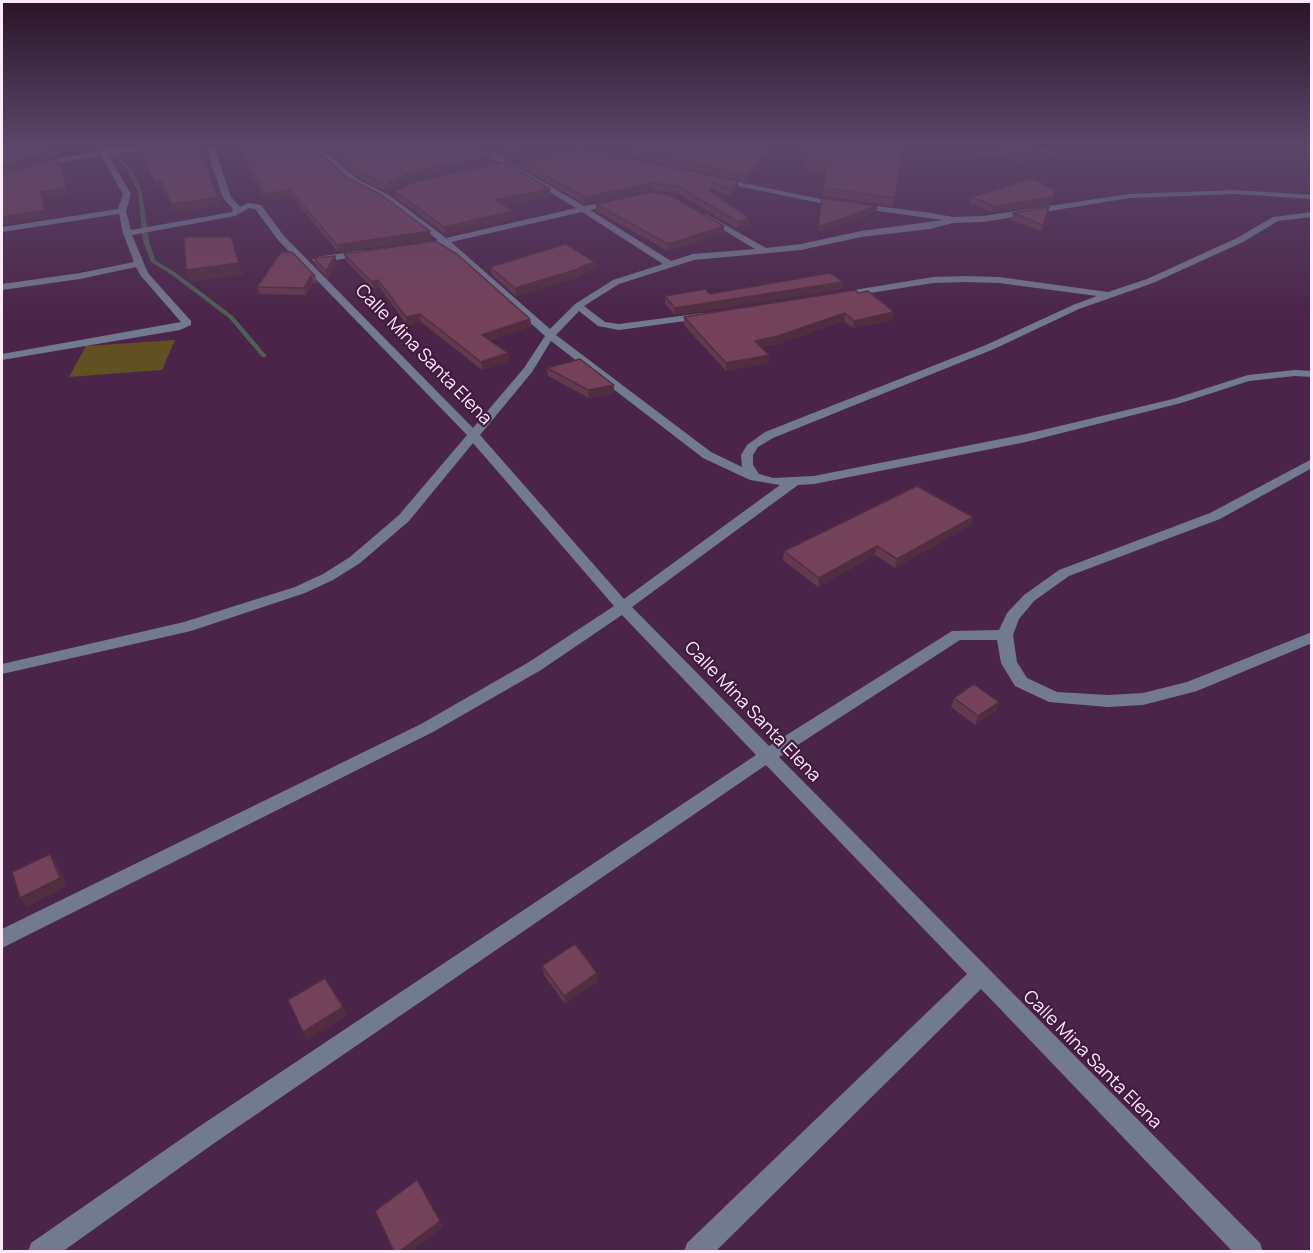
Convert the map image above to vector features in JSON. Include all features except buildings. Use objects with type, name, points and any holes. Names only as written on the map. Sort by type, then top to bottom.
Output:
[{"type":"street","points":[[2,357],[180,327],[187,323],[144,274],[127,233],[122,211],[125,202]]},
{"type":"street","points":[[231,202],[237,209],[235,214]]},
{"type":"street","points":[[393,202],[442,239],[550,335],[707,455],[754,477],[772,482],[793,482],[1026,438],[1177,401],[1248,378],[1295,373],[1311,374]]},
{"type":"street","points":[[572,202],[669,264]]},
{"type":"street","points":[[421,245],[609,202]]},
{"type":"street","points":[[840,202],[953,220]]},
{"type":"street","points":[[2,669],[186,627],[300,590],[328,577],[379,542],[404,518],[472,434],[528,370],[550,335],[578,306],[616,282],[693,257],[801,247],[861,234],[930,226],[953,220],[983,219],[1088,202]]},
{"type":"street","name":"Calle Mina Santa Elena","points":[[127,233],[235,214],[248,205],[258,207],[281,238],[472,434],[622,606],[1251,1251]]},
{"type":"street","points":[[694,209],[764,250]]},
{"type":"street","points":[[2,230],[122,211]]},
{"type":"street","points":[[754,477],[747,465],[747,454],[753,445],[769,435],[990,347],[1076,307],[1112,296],[1219,250],[1276,219],[1311,214]]},
{"type":"street","points":[[305,262],[375,252]]},
{"type":"street","points":[[2,287],[80,276],[140,263]]},
{"type":"street","points":[[831,296],[933,280],[965,279],[999,280],[1112,296]]},
{"type":"street","points":[[578,306],[603,324],[619,327],[716,314]]},
{"type":"street","points":[[1295,373],[1311,363]]},
{"type":"street","points":[[1311,463],[1215,516],[1064,573],[1029,598],[1012,617],[1005,635],[1009,663],[1021,682],[1055,698],[1108,701],[1143,699],[1191,687],[1311,637]]},
{"type":"street","points":[[2,939],[427,728],[535,666],[595,627],[793,482]]},
{"type":"street","points":[[40,1251],[205,1136],[767,756],[957,635],[1005,635]]},
{"type":"street","points":[[696,1251],[776,1176],[980,975]]},
{"type":"shaded area","points":[[175,340],[162,370],[69,377],[86,346]]},
{"type":"waterway","points":[[141,202],[146,241],[153,261],[231,317],[264,356]]}]
